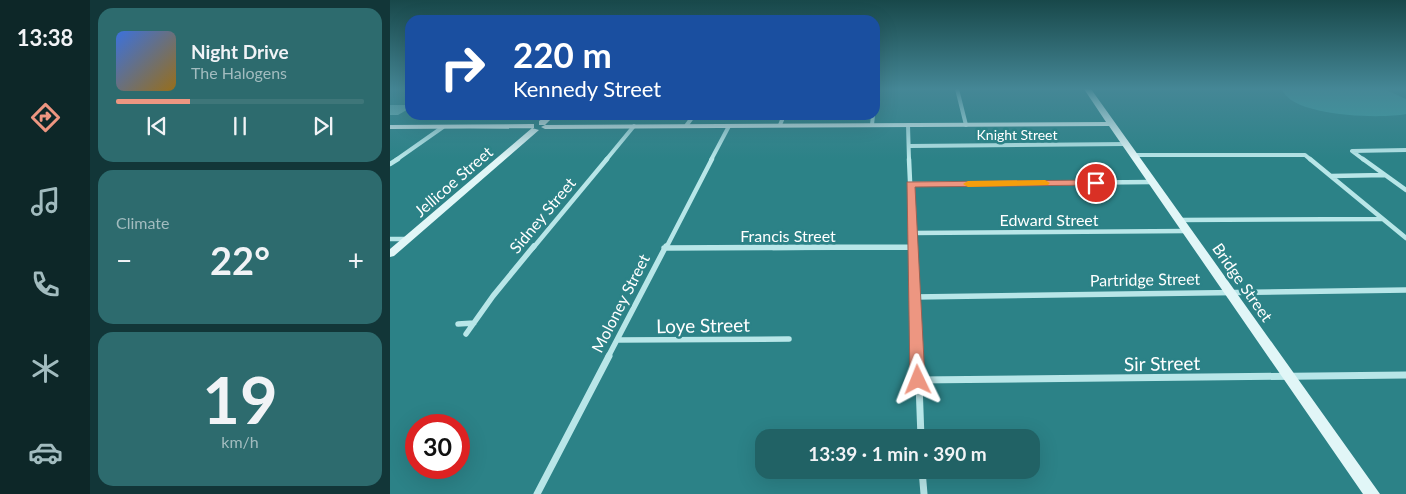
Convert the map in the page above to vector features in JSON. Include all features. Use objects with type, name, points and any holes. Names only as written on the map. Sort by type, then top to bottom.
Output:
[{"type":"street","points":[[963,112],[966,125]]},
{"type":"street","name":"Bridge Street","points":[[1104,112],[1372,494]]},
{"type":"street","name":"Jellicoe Street","points":[[390,254],[546,120]]},
{"type":"street","points":[[686,126],[690,120]]},
{"type":"street","points":[[780,125],[782,120]]},
{"type":"street","points":[[872,120],[872,125]]},
{"type":"street","points":[[390,127],[1112,124]]},
{"type":"street","points":[[908,125],[921,429]]},
{"type":"street","name":"Sidney Street","points":[[466,334],[493,296],[634,126]]},
{"type":"street","name":"Moloney Street","points":[[537,494],[728,126]]},
{"type":"street","points":[[390,164],[443,127]]},
{"type":"street","name":"Knight Street","points":[[908,146],[1126,144]]},
{"type":"street","points":[[1406,150],[1353,150],[1406,190]]},
{"type":"street","points":[[1134,155],[1305,155],[1406,238]]},
{"type":"street","points":[[1331,176],[1385,175]]},
{"type":"street","points":[[910,184],[1153,182]]},
{"type":"street","points":[[1179,220],[1383,218]]},
{"type":"street","name":"Edward Street","points":[[912,233],[1187,231]]},
{"type":"street","points":[[390,239],[408,239]]},
{"type":"street","name":"Francis Street","points":[[664,248],[913,247]]},
{"type":"street","name":"Partridge Street","points":[[915,296],[1406,290]]},
{"type":"street","points":[[458,324],[474,323]]},
{"type":"street","name":"Loye Street","points":[[617,340],[789,339]]},
{"type":"street","name":"Sir Street","points":[[918,380],[1406,375]]},
{"type":"street","points":[[923,479],[924,494]]},
{"type":"green space","points":[[1326,112],[1406,112],[1406,114],[1394,116]]},
{"type":"building","points":[[390,112],[403,112],[398,115],[390,115]]},
{"type":"slow traffic","points":[[968,184],[1045,183]]},
{"type":"route","points":[[918,380],[910,184],[1096,183]]}]
